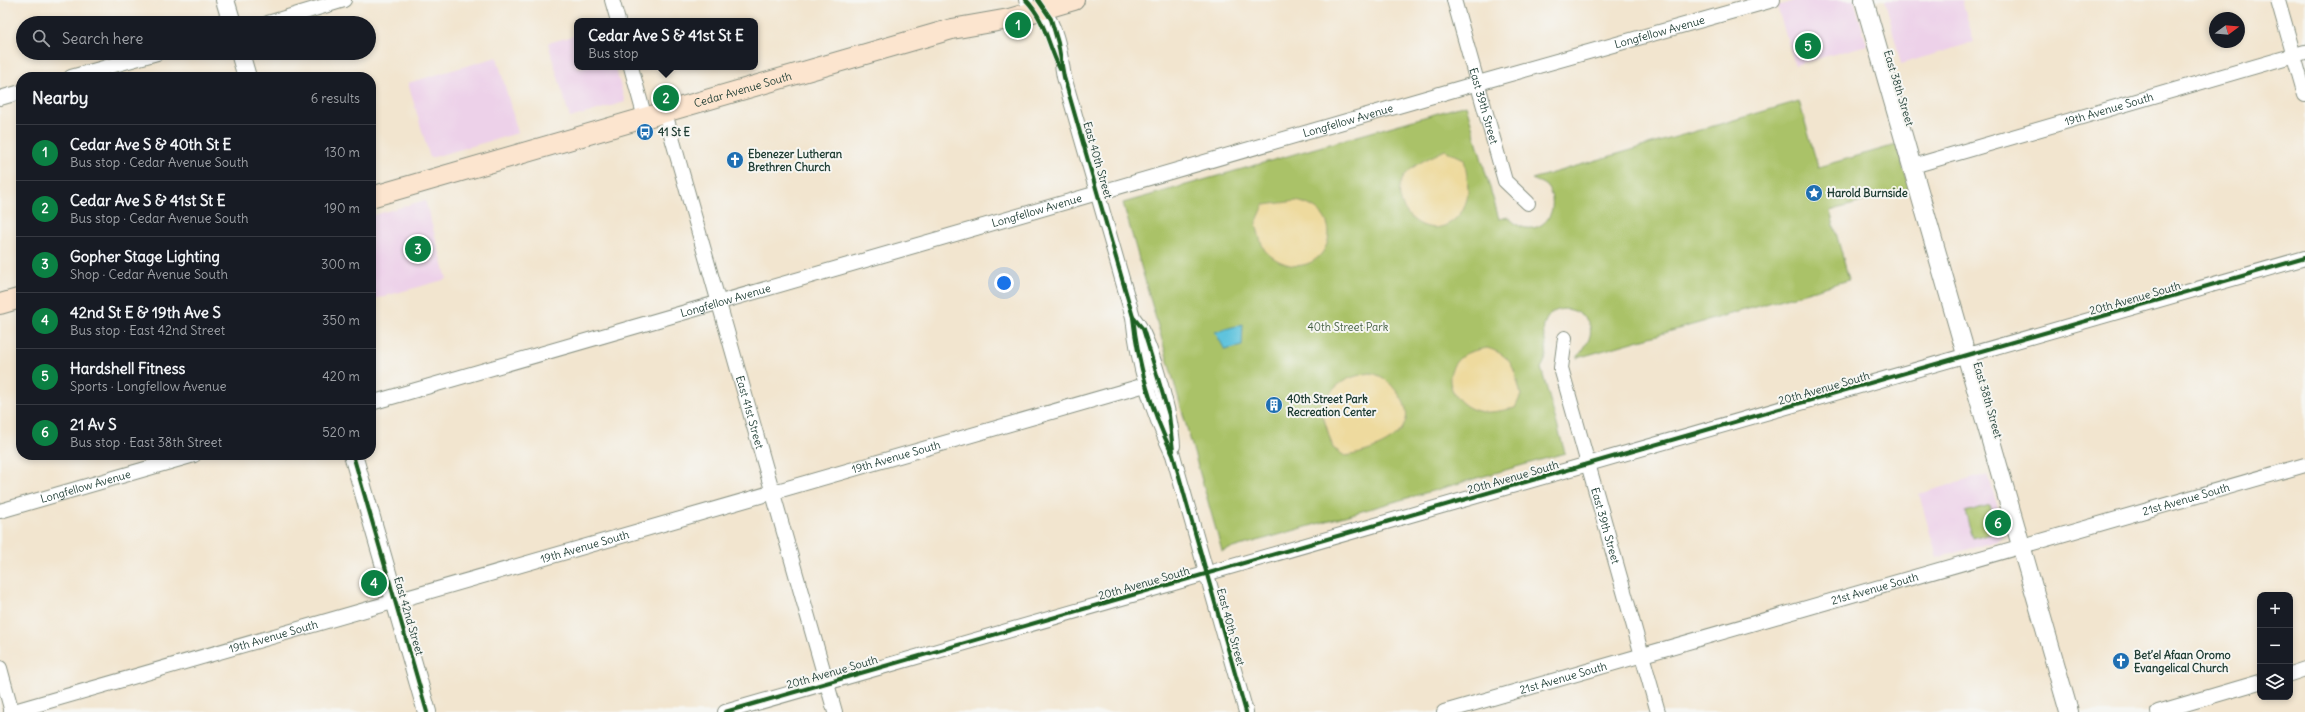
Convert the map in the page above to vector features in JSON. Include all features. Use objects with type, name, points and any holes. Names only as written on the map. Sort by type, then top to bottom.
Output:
[{"type":"main road","name":"Cedar Avenue South","points":[[376,196],[952,29],[1009,19],[1031,3],[1074,0]]},
{"type":"main road","points":[[0,304],[16,299]]},
{"type":"street","points":[[225,0],[230,16]]},
{"type":"street","points":[[291,16],[344,0]]},
{"type":"street","points":[[612,0],[617,18]]},
{"type":"street","name":"East 39th Street","points":[[1454,0],[1505,181],[1528,203]]},
{"type":"street","name":"Longfellow Avenue","points":[[376,403],[718,302],[1477,83],[1773,0]]},
{"type":"street","name":"East 38th Street","points":[[1864,0],[2069,712]]},
{"type":"street","points":[[2278,0],[2299,53],[2305,95]]},
{"type":"street","name":"East 40th Street","points":[[1031,3],[1051,19],[1058,43],[1064,77],[1133,318],[1143,329],[1153,383],[1173,436],[1173,455],[1246,712]]},
{"type":"street","name":"19th Avenue South","points":[[1913,166],[2299,53]]},
{"type":"street","points":[[89,72],[132,60]]},
{"type":"street","points":[[242,60],[246,72]]},
{"type":"street","points":[[632,70],[645,118]]},
{"type":"street","points":[[0,98],[16,93]]},
{"type":"street","name":"East 41st Street","points":[[665,113],[835,712]]},
{"type":"street","name":"20th Avenue South","points":[[724,712],[2305,258]]},
{"type":"street","name":"East 39th Street","points":[[1565,338],[1561,368],[1658,712]]},
{"type":"street","name":"19th Avenue South","points":[[12,712],[1153,383]]},
{"type":"street","name":"Longfellow Avenue","points":[[0,511],[177,460]]},
{"type":"street","name":"East 42nd Street","points":[[353,460],[427,712]]},
{"type":"street","name":"21st Avenue South","points":[[1444,712],[2305,465]]},
{"type":"street","points":[[0,668],[12,712]]},
{"type":"street","points":[[2293,673],[2305,669]]},
{"type":"street","points":[[2158,712],[2257,683]]},
{"type":"shaded area","points":[[1797,0],[1854,0],[1867,45],[1795,65],[1777,6]]},
{"type":"shaded area","points":[[1885,0],[1962,0],[1974,42],[1901,64]]},
{"type":"shaded area","points":[[574,36],[574,70],[616,70],[625,102],[570,118],[548,43]]},
{"type":"shaded area","points":[[497,57],[518,133],[430,158],[408,83]]},
{"type":"shaded area","points":[[425,200],[447,279],[376,299],[376,215]]},
{"type":"shaded area","points":[[1988,474],[2004,529],[2002,536],[1998,541],[1937,558],[1919,494]]},
{"type":"green space","name":"40th Street Park","points":[[1799,101],[1818,167],[1896,145],[1910,188],[1830,211],[1849,280],[1577,358],[1589,339],[1591,330],[1588,322],[1583,316],[1568,309],[1559,310],[1552,313],[1546,320],[1543,329],[1547,353],[1541,368],[1565,453],[1222,551],[1123,203],[1466,105],[1499,219],[1508,217],[1521,227],[1534,228],[1547,220],[1552,207],[1552,200],[1546,186],[1532,179]]},
{"type":"green space","points":[[1990,505],[1997,531],[1973,538],[1965,512]]},
{"type":"sand","points":[[1445,150],[1464,159],[1468,194],[1463,210],[1455,219],[1444,226],[1432,228],[1421,225],[1412,218],[1400,199],[1400,188],[1404,177],[1412,168]]},
{"type":"sand","points":[[1296,201],[1314,208],[1325,218],[1329,231],[1327,244],[1321,255],[1310,263],[1297,266],[1281,262],[1267,253],[1261,243],[1256,223],[1264,205]]},
{"type":"sand","points":[[1487,348],[1503,355],[1512,365],[1521,395],[1515,408],[1492,412],[1478,411],[1469,408],[1462,403],[1452,389],[1450,381],[1454,365],[1467,353]]},
{"type":"sand","points":[[1371,373],[1386,380],[1397,392],[1405,406],[1406,418],[1402,428],[1394,437],[1383,444],[1371,450],[1345,456],[1333,448],[1320,406],[1336,387],[1347,379]]},
{"type":"water","points":[[1243,324],[1242,346],[1225,350],[1215,332]]},
{"type":"cycle path","points":[[1026,0],[1033,8],[1042,24],[1060,69]]},
{"type":"cycle path","points":[[1038,0],[1051,19],[1058,43],[1064,77],[1133,317],[1138,353],[1147,388],[1165,439],[1173,455],[1246,712]]},
{"type":"cycle path","points":[[725,712],[2305,258]]},
{"type":"cycle path","points":[[1133,317],[1143,329],[1169,415],[1173,451]]},
{"type":"cycle path","points":[[354,460],[427,712]]},
{"type":"place","name":"Cedar Ave S & 40th St E","points":[[1018,25]]},
{"type":"place","name":"Hardshell Fitness","points":[[1808,46]]},
{"type":"place","name":"Cedar Ave S & 41st St E","points":[[666,98]]},
{"type":"place","name":"41 St E","points":[[645,132]]},
{"type":"place","name":"Ebenezer Lutheran Brethren Church","points":[[735,160]]},
{"type":"place","name":"Harold Burnside","points":[[1814,193]]},
{"type":"place","name":"Gopher Stage Lighting","points":[[418,249]]},
{"type":"place","name":"40th Street Park Recreation Center","points":[[1274,405]]},
{"type":"place","name":"21 Av S","points":[[1998,523]]},
{"type":"place","name":"42nd St E & 19th Ave S","points":[[374,583]]},
{"type":"place","name":"Bet’el Afaan Oromo Evangelical Church","points":[[2121,661]]}]
